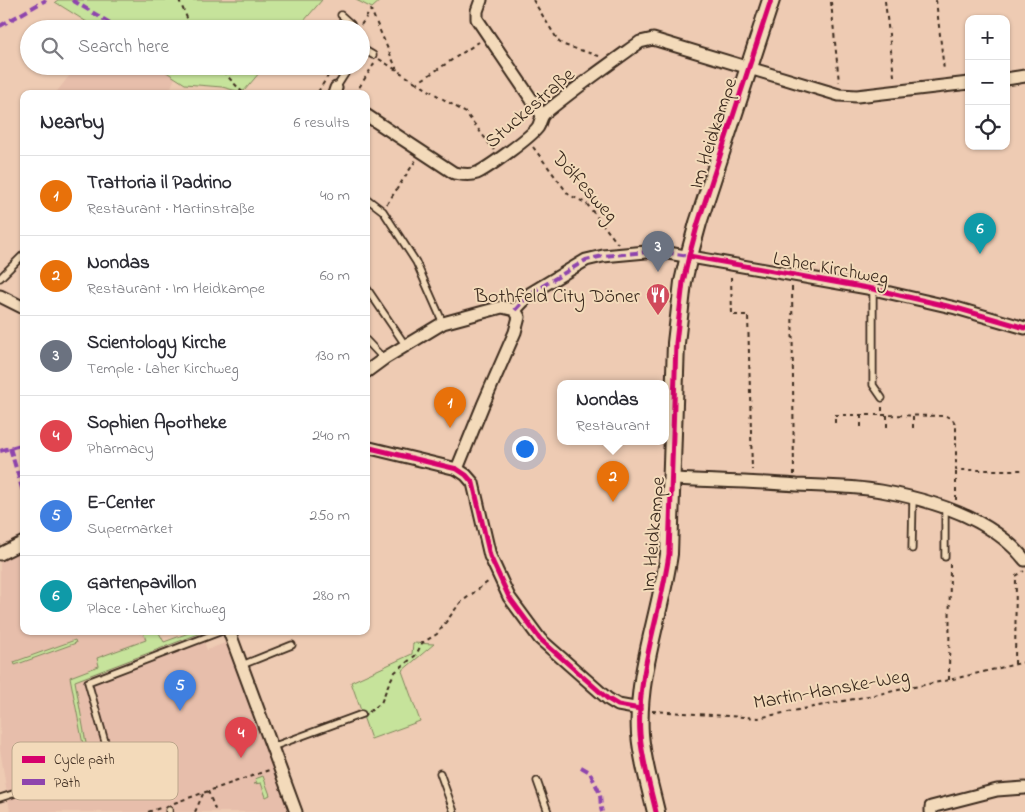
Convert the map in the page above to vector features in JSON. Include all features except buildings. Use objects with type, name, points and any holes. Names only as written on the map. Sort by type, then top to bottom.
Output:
[{"type":"street","points":[[481,0],[477,11],[477,19],[542,115]]},
{"type":"street","name":"Im Heidkampe","points":[[654,812],[640,734],[640,709],[647,660],[665,579],[671,528],[676,343],[682,291],[698,223],[772,0]]},
{"type":"street","name":"Stuckestraße","points":[[370,118],[454,173],[466,175],[475,174],[483,170],[500,158],[539,126],[542,115],[640,42],[653,39],[839,95],[856,96],[965,83]]},
{"type":"street","points":[[1010,78],[1025,76]]},
{"type":"street","name":"Laher Kirchweg","points":[[515,310],[532,293],[586,260],[603,256],[657,251],[873,289],[956,308],[1025,328]]},
{"type":"street","points":[[0,296],[20,306]]},
{"type":"street","points":[[370,369],[443,323],[502,308],[515,310],[519,317],[515,332],[482,405],[457,469]]},
{"type":"street","points":[[370,448],[457,469],[466,475],[473,482],[490,556],[498,575],[522,616],[540,639],[608,699],[618,705],[640,709]]},
{"type":"street","points":[[672,479],[795,484],[879,491],[913,498],[951,510],[976,522],[999,535],[1017,550],[1025,560]]},
{"type":"street","points":[[0,554],[20,544]]},
{"type":"street","points":[[231,635],[296,812]]},
{"type":"street","points":[[932,812],[931,807],[997,790],[1025,788]]},
{"type":"lane","points":[[341,16],[346,20]]},
{"type":"lane","points":[[370,54],[376,57]]},
{"type":"lane","points":[[336,90],[345,75]]},
{"type":"lane","points":[[370,201],[384,210],[416,262],[443,323]]},
{"type":"lane","points":[[0,278],[20,258]]},
{"type":"lane","points":[[873,289],[872,385],[882,398]]},
{"type":"lane","points":[[370,294],[406,346]]},
{"type":"lane","points":[[370,344],[384,359]]},
{"type":"lane","points":[[912,548],[913,498]]},
{"type":"lane","points":[[945,558],[951,510]]},
{"type":"lane","points":[[105,742],[88,682],[211,635]]},
{"type":"lane","points":[[242,665],[292,645]]},
{"type":"lane","points":[[272,747],[362,714]]},
{"type":"lane","points":[[440,773],[454,812]]},
{"type":"lane","points":[[537,781],[548,812]]},
{"type":"lane","points":[[0,798],[12,794]]},
{"type":"path","points":[[179,0],[188,20]]},
{"type":"path","points":[[533,0],[559,42],[600,55],[609,65]]},
{"type":"path","points":[[884,0],[894,76]]},
{"type":"path","points":[[936,0],[944,70]]},
{"type":"path","points":[[831,2],[838,58],[839,95]]},
{"type":"path","points":[[364,20],[371,10],[396,70]]},
{"type":"path","points":[[417,83],[489,36]]},
{"type":"path","points":[[370,68],[376,57],[466,113],[500,158]]},
{"type":"path","points":[[226,75],[240,90]]},
{"type":"path","points":[[319,90],[328,75]]},
{"type":"path","points":[[357,90],[366,75]]},
{"type":"path","points":[[384,210],[421,152]]},
{"type":"path","points":[[731,264],[732,315],[748,315],[751,458]]},
{"type":"path","points":[[792,275],[795,484]]},
{"type":"path","points":[[882,398],[882,415]]},
{"type":"path","points":[[861,415],[861,428]]},
{"type":"path","points":[[835,423],[835,416],[861,415],[946,416],[953,420],[956,426],[956,470],[951,510]]},
{"type":"path","points":[[887,415],[887,428]]},
{"type":"path","points":[[913,416],[913,428]]},
{"type":"path","points":[[956,470],[1025,470]]},
{"type":"path","points":[[945,558],[950,563],[949,680]]},
{"type":"path","points":[[1015,664],[1016,576],[1025,571]]},
{"type":"path","points":[[362,714],[373,710],[381,703],[394,672],[416,655],[422,643],[437,634],[460,603],[498,575]]},
{"type":"path","points":[[148,812],[279,766]]},
{"type":"path","points":[[208,791],[216,812]]},
{"type":"path","points":[[195,812],[204,793]]},
{"type":"shaded area","points":[[70,75],[170,75],[175,78],[170,90],[58,90]]},
{"type":"shaded area","points":[[20,547],[20,635],[160,635],[164,642],[183,635],[201,635],[207,650],[230,641],[293,812],[10,812],[0,749],[0,556]]},
{"type":"green space","points":[[58,0],[322,0],[305,20],[84,20],[55,2]]},
{"type":"green space","points":[[356,0],[381,0],[372,8]]},
{"type":"green space","points":[[171,75],[257,75],[245,90],[185,84]]},
{"type":"green space","points":[[144,635],[160,635],[164,642],[183,635],[196,635],[75,681],[86,742],[83,742],[70,677],[99,666],[97,658],[146,640]]},
{"type":"green space","points":[[75,640],[76,643],[15,665],[14,662]]},
{"type":"green space","points":[[413,643],[434,644],[402,671],[420,721],[371,739],[351,682],[412,654]]},
{"type":"green space","points":[[263,776],[270,795],[266,797],[261,783],[254,784],[257,783],[255,779]]},
{"type":"marked path","points":[[0,26],[46,0]]},
{"type":"marked path","points":[[72,0],[105,20]]},
{"type":"marked path","points":[[515,310],[531,293],[586,260],[603,256],[657,251],[689,256]]},
{"type":"marked path","points":[[0,451],[20,445]]},
{"type":"marked path","points":[[10,448],[20,482]]},
{"type":"marked path","points":[[581,767],[590,772],[598,789],[602,812]]},
{"type":"cycle path","points":[[656,812],[642,754],[640,711],[645,666],[669,554],[676,343],[683,282],[698,223],[771,0]]},
{"type":"cycle path","points":[[689,256],[873,289],[956,308],[1025,328]]},
{"type":"cycle path","points":[[370,448],[457,469],[466,475],[473,483],[490,556],[509,597],[540,639],[608,699],[618,705],[640,709]]},
{"type":"place","name":"Gartenpavillon","points":[[980,254]]},
{"type":"place","name":"Scientology Kirche","points":[[658,272]]},
{"type":"place","name":"Bothfeld City Döner","points":[[658,316]]},
{"type":"place","name":"Trattoria il Padrino","points":[[450,428]]},
{"type":"place","name":"Nondas","points":[[613,502]]},
{"type":"place","name":"E-Center","points":[[180,711]]},
{"type":"place","name":"Sophien Apotheke","points":[[241,758]]}]
